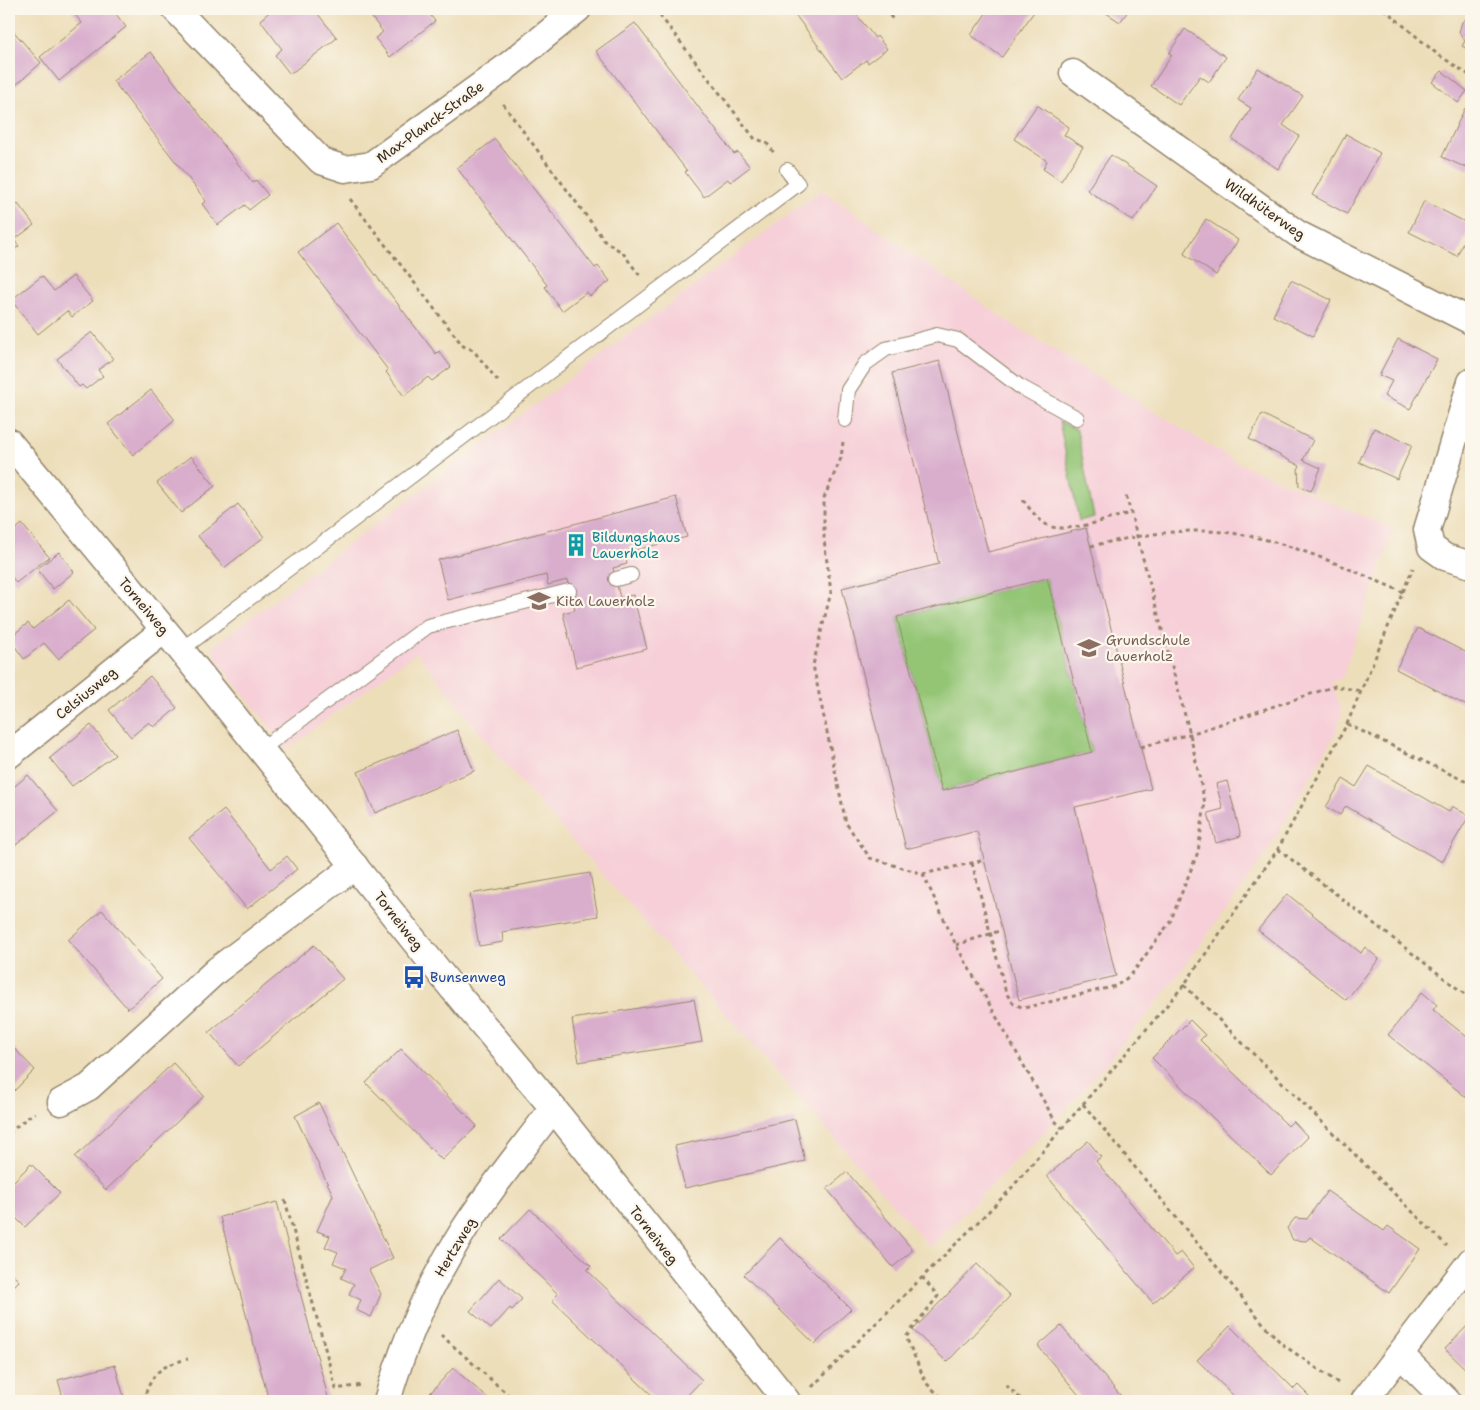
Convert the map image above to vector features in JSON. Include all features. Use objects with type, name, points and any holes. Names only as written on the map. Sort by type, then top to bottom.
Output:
[{"type":"street","name":"Max-Planck-Straße","points":[[175,9],[321,161],[346,169],[370,165],[486,81],[578,9]]},
{"type":"street","name":"Wildhüterweg","points":[[1073,73],[1298,234],[1471,321]]},
{"type":"street","points":[[1471,382],[1427,530],[1431,548],[1445,557],[1471,565]]},
{"type":"street","name":"Torneiweg","points":[[9,442],[181,650],[453,989],[797,1395]]},
{"type":"street","name":"Celsiusweg","points":[[9,755],[164,630]]},
{"type":"street","points":[[61,1102],[89,1087],[217,970],[355,866]]},
{"type":"street","name":"Hertzweg","points":[[390,1391],[418,1315],[441,1268],[463,1230],[553,1108]]},
{"type":"street","points":[[1364,1401],[1469,1264]]},
{"type":"street","points":[[1401,1355],[1447,1401]]},
{"type":"lane","points":[[181,650],[798,184],[787,170]]},
{"type":"lane","points":[[845,420],[848,390],[865,364],[886,349],[937,336],[958,340],[1019,386],[1077,418]]},
{"type":"lane","points":[[616,579],[631,575]]},
{"type":"lane","points":[[260,750],[428,626],[569,591]]},
{"type":"path","points":[[655,9],[755,139],[766,142],[787,170]]},
{"type":"path","points":[[885,9],[894,21]]},
{"type":"path","points":[[1384,9],[1437,54],[1471,76]]},
{"type":"path","points":[[486,81],[605,240],[623,253],[652,293]]},
{"type":"path","points":[[321,161],[463,346],[473,350],[512,400]]},
{"type":"path","points":[[845,420],[841,458],[824,498],[824,540],[831,592],[813,665],[846,823],[870,858],[923,874],[984,860]]},
{"type":"path","points":[[972,863],[1006,993],[1014,1004],[1024,1008],[1116,986],[1131,975],[1170,922],[1198,852],[1205,803],[1190,734],[1126,495]]},
{"type":"path","points":[[1023,500],[1037,517],[1048,526],[1060,529],[1130,513]]},
{"type":"path","points":[[1091,546],[1136,536],[1204,530],[1262,539],[1320,557],[1403,592]]},
{"type":"path","points":[[797,1395],[1009,1191],[1184,985],[1278,850],[1347,724],[1415,562],[1431,548]]},
{"type":"path","points":[[1141,747],[1190,734],[1335,686],[1361,691]]},
{"type":"path","points":[[1347,724],[1471,784]]},
{"type":"path","points":[[1278,850],[1471,999]]},
{"type":"path","points":[[923,874],[956,945],[1055,1121],[1062,1128]]},
{"type":"path","points":[[956,945],[1002,930]]},
{"type":"path","points":[[1184,985],[1469,1264]]},
{"type":"path","points":[[1083,1104],[1282,1344],[1364,1401]]},
{"type":"path","points":[[285,1200],[336,1389],[390,1391]]},
{"type":"path","points":[[922,1276],[938,1296],[906,1337],[926,1383],[944,1401]]},
{"type":"path","points":[[418,1315],[514,1401]]},
{"type":"path","points":[[143,1401],[150,1380],[166,1364],[188,1359]]},
{"type":"path","points":[[1006,1385],[1023,1401]]},
{"type":"shaded area","points":[[822,190],[1004,319],[1238,463],[1394,529],[1342,678],[1332,682],[1342,712],[1336,732],[1266,854],[1168,989],[1101,1069],[1055,1121],[930,1247],[499,757],[417,652],[287,749],[216,659],[213,646]]},
{"type":"green space","points":[[1059,421],[1077,430],[1094,517],[1079,521]]},
{"type":"green space","points":[[1047,578],[1092,752],[942,791],[897,617]]},
{"type":"building","points":[[70,9],[112,9],[126,27],[59,81],[40,57],[82,23]]},
{"type":"building","points":[[273,9],[314,9],[337,38],[290,74],[275,55],[282,49],[260,20]]},
{"type":"building","points":[[365,9],[425,9],[435,21],[390,57],[375,38],[383,32]]},
{"type":"building","points":[[791,9],[852,9],[875,38],[877,36],[887,49],[868,63],[866,60],[842,78]]},
{"type":"building","points":[[989,9],[1036,9],[1002,57],[971,35]]},
{"type":"building","points":[[1100,9],[1135,9],[1132,12],[1129,10],[1120,22]]},
{"type":"building","points":[[1471,15],[1471,51],[1462,46],[1465,41],[1459,32],[1462,22]]},
{"type":"building","points":[[635,23],[734,154],[738,152],[750,167],[730,182],[728,179],[704,197],[685,172],[687,171],[596,51]]},
{"type":"building","points":[[9,26],[41,63],[9,91]]},
{"type":"building","points":[[1185,29],[1226,57],[1209,82],[1200,76],[1179,105],[1151,86],[1172,55],[1169,53]]},
{"type":"building","points":[[151,52],[253,183],[256,180],[268,195],[249,210],[245,205],[218,225],[202,204],[206,201],[113,81]]},
{"type":"building","points":[[1258,68],[1303,96],[1283,125],[1299,136],[1278,169],[1232,139],[1251,108],[1238,100]]},
{"type":"building","points":[[1442,71],[1467,91],[1458,103],[1432,82]]},
{"type":"building","points":[[1037,105],[1069,127],[1064,135],[1083,147],[1061,181],[1043,169],[1047,161],[1014,139]]},
{"type":"building","points":[[1465,108],[1471,111],[1471,163],[1469,169],[1442,157]]},
{"type":"building","points":[[1346,134],[1380,153],[1347,214],[1312,195]]},
{"type":"building","points":[[495,139],[595,268],[598,266],[610,281],[590,296],[587,292],[562,311],[545,287],[547,285],[457,168]]},
{"type":"building","points":[[1111,155],[1157,186],[1133,221],[1087,190]]},
{"type":"building","points":[[1424,201],[1471,225],[1457,256],[1409,232]]},
{"type":"building","points":[[18,204],[34,225],[14,240],[19,246],[9,254],[9,212]]},
{"type":"building","points":[[1206,219],[1238,240],[1216,275],[1184,254]]},
{"type":"building","points":[[336,223],[436,354],[439,351],[451,367],[432,381],[428,377],[404,396],[386,372],[388,370],[298,252]]},
{"type":"building","points":[[42,276],[54,291],[73,276],[93,301],[72,317],[67,311],[38,334],[11,300]]},
{"type":"building","points":[[1291,280],[1331,300],[1313,336],[1273,316]]},
{"type":"building","points":[[92,332],[113,359],[98,370],[103,376],[86,389],[82,385],[79,387],[57,359]]},
{"type":"building","points":[[1398,339],[1437,359],[1410,409],[1384,396],[1392,381],[1379,375]]},
{"type":"building","points":[[940,361],[988,552],[1086,528],[1151,789],[1075,807],[1116,976],[1019,1000],[977,831],[906,849],[842,588],[939,564],[892,373]],"holes":[[[1047,578],[1092,752],[942,791],[897,617]]]},
{"type":"building","points":[[151,390],[175,420],[133,455],[108,424]]},
{"type":"building","points":[[1262,414],[1313,440],[1303,460],[1321,468],[1311,491],[1299,486],[1298,469],[1300,466],[1249,439]]},
{"type":"building","points":[[1374,428],[1412,445],[1397,479],[1359,462]]},
{"type":"building","points":[[191,456],[215,486],[181,513],[157,483]]},
{"type":"building","name":"Bildungshaus Lauerholz","points":[[676,497],[687,537],[624,553],[627,564],[613,568],[620,598],[633,595],[647,649],[576,667],[563,613],[575,610],[567,580],[548,585],[546,575],[448,600],[438,560]]},
{"type":"building","points":[[238,504],[264,537],[224,568],[198,536]]},
{"type":"building","points":[[22,524],[49,557],[16,583],[9,573],[9,535]]},
{"type":"building","points":[[59,552],[74,572],[53,589],[37,569]]},
{"type":"building","points":[[69,600],[94,630],[58,659],[44,643],[24,659],[9,638],[28,623],[33,629]]},
{"type":"building","points":[[1418,628],[1471,655],[1471,708],[1396,669]]},
{"type":"building","points":[[150,676],[177,708],[154,727],[149,722],[131,737],[109,710]]},
{"type":"building","points":[[91,725],[115,755],[72,786],[50,758]]},
{"type":"building","points":[[457,730],[474,771],[375,813],[358,772]]},
{"type":"building","points":[[1369,766],[1449,812],[1452,806],[1469,816],[1442,862],[1346,806],[1340,815],[1326,807],[1343,779],[1356,787]]},
{"type":"building","points":[[28,775],[58,811],[11,849],[9,846],[9,791]]},
{"type":"building","points":[[1227,781],[1241,836],[1216,843],[1208,813],[1223,809],[1216,784]]},
{"type":"building","points":[[224,810],[271,869],[287,856],[297,869],[247,909],[189,838]]},
{"type":"building","points":[[590,873],[598,916],[502,932],[503,942],[479,946],[470,894]]},
{"type":"building","points":[[1287,894],[1361,953],[1365,947],[1379,959],[1346,1000],[1258,930]]},
{"type":"building","points":[[102,910],[162,979],[128,1009],[68,940]]},
{"type":"building","points":[[314,945],[343,979],[238,1066],[209,1032]]},
{"type":"building","points":[[1422,992],[1437,1005],[1433,1010],[1471,1040],[1471,1101],[1388,1035]]},
{"type":"building","points":[[694,999],[702,1042],[579,1062],[572,1019]]},
{"type":"building","points":[[1190,1020],[1205,1035],[1200,1040],[1205,1045],[1288,1126],[1293,1121],[1308,1137],[1271,1175],[1152,1058]]},
{"type":"building","points":[[9,1043],[35,1070],[9,1096]]},
{"type":"building","points":[[401,1049],[477,1126],[442,1160],[366,1083]]},
{"type":"building","points":[[173,1063],[204,1096],[106,1190],[75,1157]]},
{"type":"building","points":[[319,1103],[393,1258],[369,1270],[381,1294],[371,1317],[356,1310],[361,1300],[349,1294],[354,1284],[341,1278],[346,1268],[333,1263],[338,1252],[325,1247],[330,1236],[317,1231],[333,1195],[295,1116]]},
{"type":"building","points":[[795,1119],[805,1161],[685,1188],[675,1146]]},
{"type":"building","points":[[1088,1141],[1101,1157],[1096,1161],[1175,1256],[1181,1252],[1194,1268],[1153,1303],[1047,1176]]},
{"type":"building","points":[[31,1164],[60,1193],[25,1227],[9,1211],[9,1186]]},
{"type":"building","points":[[847,1172],[913,1250],[893,1267],[827,1189]]},
{"type":"building","points":[[1327,1191],[1384,1231],[1388,1226],[1420,1249],[1389,1293],[1310,1237],[1306,1241],[1293,1240],[1287,1228],[1295,1218],[1307,1219]]},
{"type":"building","points":[[277,1202],[329,1401],[269,1401],[220,1217]]},
{"type":"building","points":[[530,1209],[591,1266],[587,1270],[702,1380],[682,1401],[658,1401],[552,1300],[558,1294],[501,1239]]},
{"type":"building","points":[[780,1238],[851,1309],[815,1344],[744,1275]]},
{"type":"building","points":[[977,1264],[1010,1296],[947,1362],[913,1330]]},
{"type":"building","points":[[9,1271],[19,1281],[9,1291]]},
{"type":"building","points":[[499,1278],[522,1299],[512,1310],[510,1308],[491,1329],[470,1311]]},
{"type":"building","points":[[1471,1322],[1471,1374],[1445,1349]]},
{"type":"building","points":[[1061,1326],[1125,1401],[1082,1401],[1038,1346]]},
{"type":"building","points":[[1230,1326],[1294,1389],[1298,1385],[1314,1401],[1239,1401],[1197,1360]]},
{"type":"building","points":[[115,1365],[125,1401],[64,1401],[58,1380]]},
{"type":"building","points":[[453,1368],[491,1401],[423,1401]]},
{"type":"place","name":"Bildungshaus Lauerholz","points":[[576,545]]},
{"type":"place","name":"Kita Lauerholz","points":[[539,601]]},
{"type":"place","name":"Grundschule Lauerholz","points":[[1089,648]]},
{"type":"place","name":"Bunsenweg","points":[[414,977]]}]
